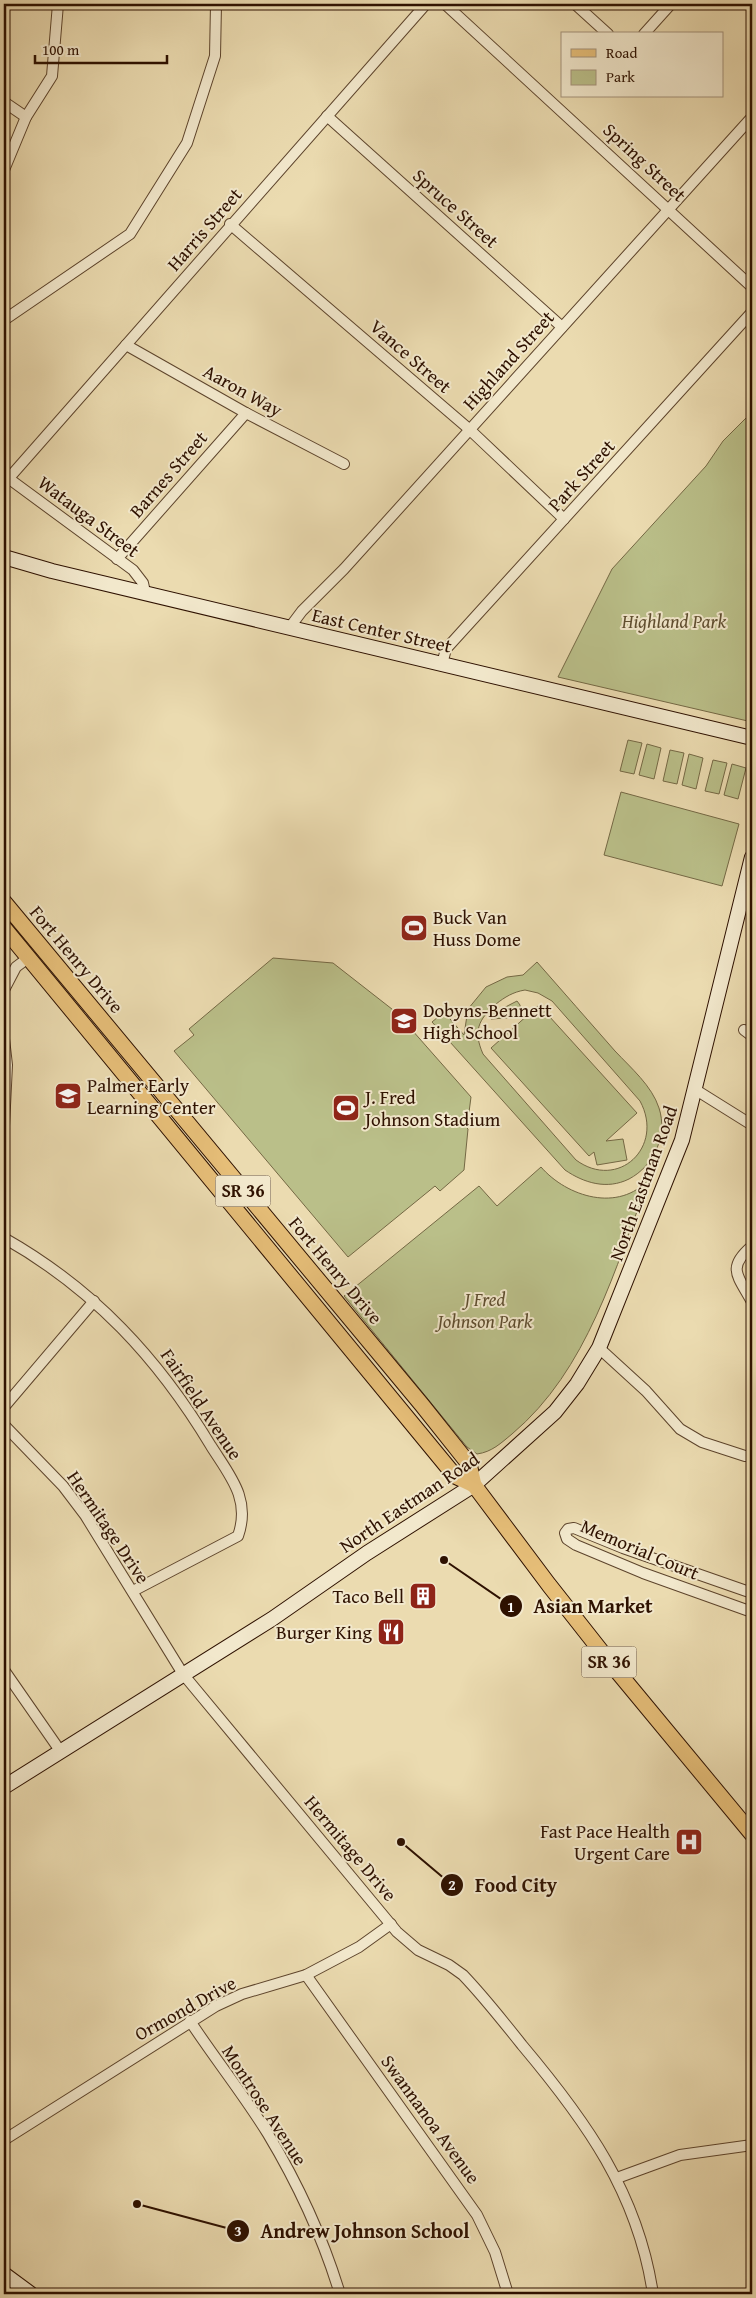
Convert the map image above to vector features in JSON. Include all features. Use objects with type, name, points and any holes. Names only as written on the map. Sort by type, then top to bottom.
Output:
[{"type":"main road","name":"East Center Street","points":[[4,557],[290,628],[752,738]]},
{"type":"main road","name":"North Eastman Road","points":[[4,1787],[272,1619],[367,1553],[474,1485],[555,1412],[577,1384],[598,1348],[668,1179],[682,1140],[696,1090],[752,857]]},
{"type":"main road","name":"Fort Henry Drive","points":[[4,902],[428,1412],[469,1464],[474,1485],[612,1665],[749,1827]]},
{"type":"main road","name":"Fort Henry Drive","points":[[4,928],[455,1476],[474,1485]]},
{"type":"main road","points":[[4,2274],[28,2293]]},
{"type":"street","points":[[4,170],[26,118],[52,76],[58,4]]},
{"type":"street","points":[[4,320],[130,234],[187,143],[215,56],[216,4]]},
{"type":"street","name":"Harris Street","points":[[6,476],[126,345],[230,224],[426,4]]},
{"type":"street","name":"Spring Street","points":[[445,4],[670,209],[752,288]]},
{"type":"street","points":[[646,32],[672,4]]},
{"type":"street","points":[[580,5],[606,32]]},
{"type":"street","points":[[4,102],[26,118]]},
{"type":"street","name":"Spruce Street","points":[[327,116],[562,327]]},
{"type":"street","name":"Highland Street","points":[[290,628],[302,611],[344,569],[752,117]]},
{"type":"street","name":"Vance Street","points":[[230,224],[469,429],[564,519]]},
{"type":"street","name":"Park Street","points":[[442,664],[446,650],[752,312]]},
{"type":"street","name":"Aaron Way","points":[[126,345],[246,413],[344,464]]},
{"type":"street","name":"Barnes Street","points":[[117,559],[246,413]]},
{"type":"street","name":"Watauga Street","points":[[6,476],[133,570],[143,583],[145,592]]},
{"type":"street","points":[[4,990],[16,967],[28,958]]},
{"type":"street","points":[[4,1039],[7,1065],[4,1126]]},
{"type":"street","points":[[696,1090],[752,1125]]},
{"type":"street","name":"Fairfield Avenue","points":[[4,1238],[38,1258],[94,1301],[132,1338],[168,1380],[207,1440],[242,1501],[242,1524],[238,1536],[133,1591]]},
{"type":"street","points":[[752,1246],[740,1256],[736,1265],[739,1277],[752,1302]]},
{"type":"street","points":[[4,1407],[94,1301]]},
{"type":"street","points":[[598,1348],[635,1379],[680,1429],[702,1442],[745,1456]]},
{"type":"street","name":"Hermitage Drive","points":[[4,1425],[63,1486],[85,1514],[183,1674],[391,1924],[418,1950],[449,1965],[473,1986],[575,2109],[617,2178],[642,2244],[653,2294]]},
{"type":"street","name":"Memorial Court","points":[[752,1593],[623,1548],[574,1528],[568,1528],[565,1533],[567,1539],[576,1545],[752,1612]]},
{"type":"street","points":[[684,1587],[689,1570]]},
{"type":"street","points":[[4,1670],[61,1752]]},
{"type":"street","name":"Ormond Drive","points":[[4,2140],[190,2021],[242,1994],[306,1975],[359,1948],[391,1924]]},
{"type":"street","name":"Swannanoa Avenue","points":[[306,1975],[472,2208],[495,2252],[508,2294]]},
{"type":"street","name":"Montrose Avenue","points":[[190,2021],[252,2110],[285,2164],[318,2232],[340,2294]]},
{"type":"street","points":[[617,2178],[680,2155],[752,2145]]},
{"type":"green space","name":"Highland Park","points":[[752,412],[752,722],[558,677],[612,569],[706,466],[723,441]]},
{"type":"green space","points":[[628,740],[642,743],[634,774],[620,771]]},
{"type":"green space","points":[[647,744],[661,748],[654,779],[639,775]]},
{"type":"green space","points":[[670,750],[684,753],[677,784],[663,781]]},
{"type":"green space","points":[[689,754],[703,758],[696,789],[682,785]]},
{"type":"green space","points":[[713,760],[727,763],[719,794],[705,791]]},
{"type":"green space","points":[[732,764],[746,768],[738,799],[724,795]]},
{"type":"green space","points":[[621,792],[739,824],[722,886],[604,855]]},
{"type":"green space","name":"J. Fred Johnson Stadium","points":[[273,958],[333,963],[397,1013],[471,1097],[468,1120],[463,1124],[468,1129],[464,1170],[440,1191],[435,1186],[348,1257],[174,1051],[194,1035],[189,1029]]},
{"type":"green space","points":[[537,962],[640,1078],[656,1100],[662,1129],[657,1149],[646,1166],[629,1179],[612,1184],[596,1184],[572,1175],[565,1170],[432,1022],[444,1012],[464,1035],[468,1009],[486,987],[507,977],[523,975]],"holes":[[[525,990],[538,993],[552,1001],[640,1101],[646,1118],[646,1134],[642,1148],[633,1159],[621,1167],[607,1170],[592,1168],[576,1160],[483,1054],[478,1039],[478,1032],[485,1015],[509,995]]]},
{"type":"green space","points":[[517,1001],[520,1005],[521,1017],[491,1019],[490,1015]]},
{"type":"green space","points":[[539,1005],[637,1113],[606,1141],[623,1139],[627,1160],[597,1165],[594,1152],[589,1156],[491,1048]]},
{"type":"green space","name":"J Fred Johnson Park","points":[[541,1167],[552,1178],[565,1186],[579,1193],[594,1197],[623,1196],[637,1189],[649,1179],[611,1282],[580,1349],[561,1380],[538,1408],[512,1434],[492,1449],[477,1454],[467,1447],[344,1296],[479,1186],[497,1206]]},
{"type":"place","name":"Buck Van Huss Dome","points":[[414,928]]},
{"type":"place","name":"Dobyns-Bennett High School","points":[[404,1021]]},
{"type":"place","name":"Palmer Early Learning Center","points":[[68,1096]]},
{"type":"place","name":"J. Fred Johnson Stadium","points":[[346,1108]]},
{"type":"place","name":"Asian Market","points":[[444,1560]]},
{"type":"place","name":"Taco Bell","points":[[423,1596]]},
{"type":"place","name":"Burger King","points":[[391,1632]]},
{"type":"place","name":"Food City","points":[[401,1842]]},
{"type":"place","name":"Fast Pace Health Urgent Care","points":[[689,1842]]},
{"type":"place","name":"Andrew Johnson School","points":[[137,2204]]}]
